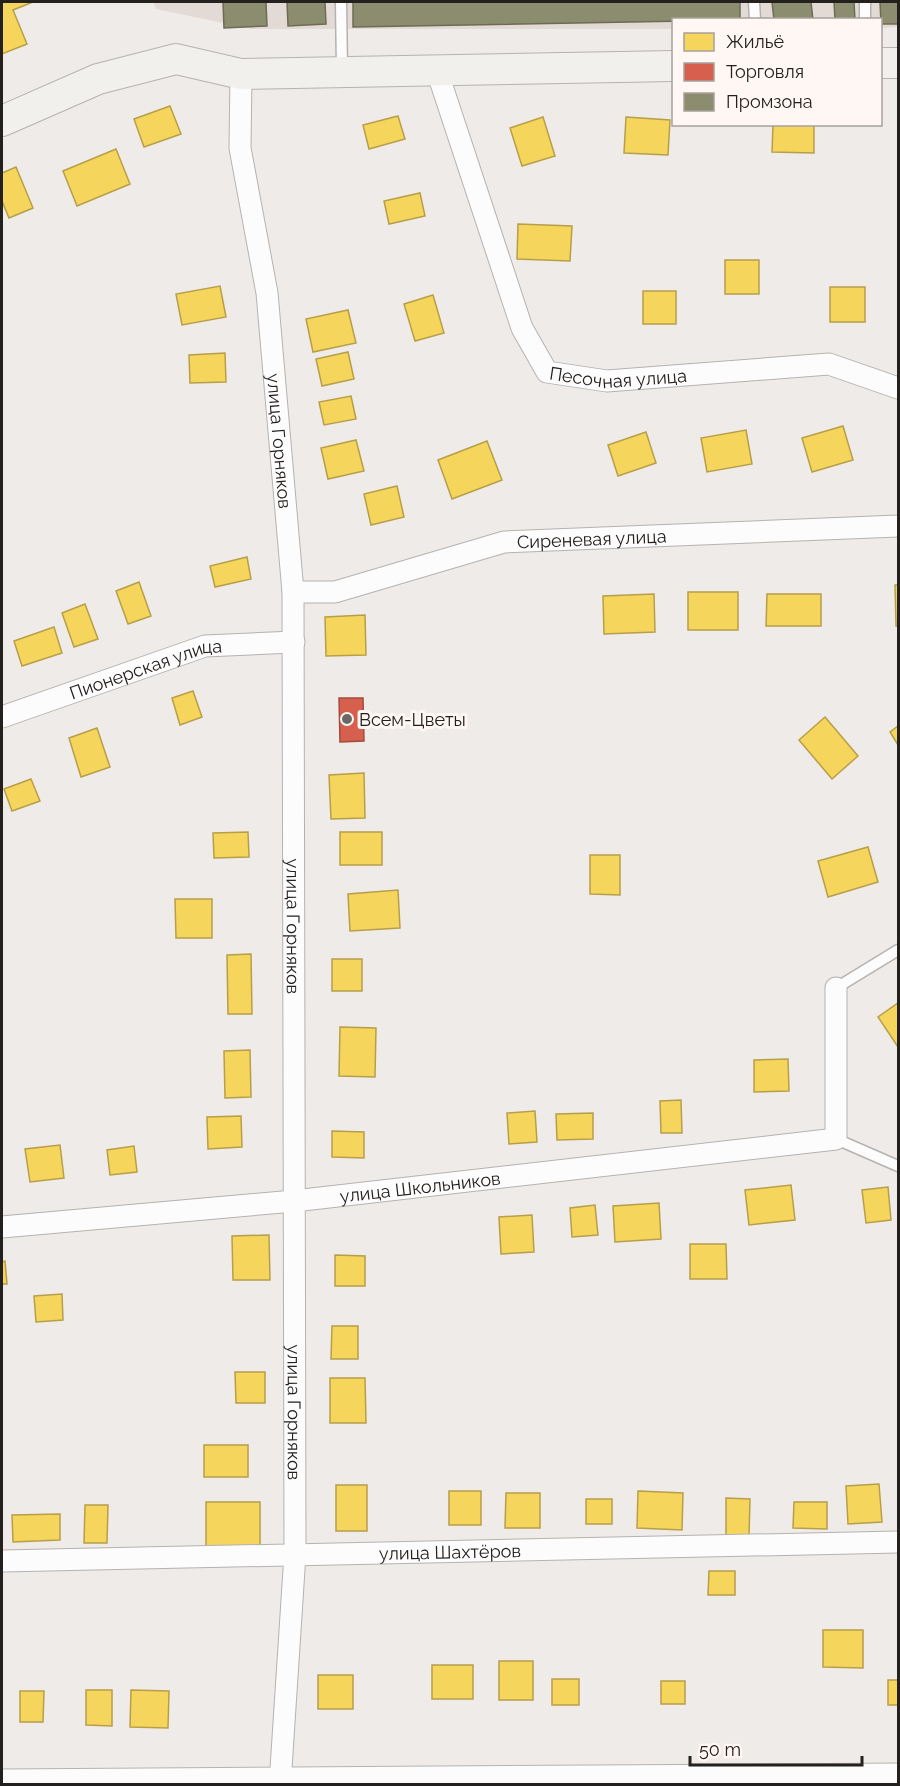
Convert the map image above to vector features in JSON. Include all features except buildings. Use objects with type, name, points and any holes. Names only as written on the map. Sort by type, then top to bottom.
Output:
[{"type":"main road","points":[[2,121],[98,79],[176,58],[241,74],[672,66]]},
{"type":"main road","points":[[882,63],[898,63]]},
{"type":"street","name":"Песочная улица","points":[[437,71],[522,328],[547,372],[607,381],[829,364],[898,388]]},
{"type":"street","name":"улица Горняков","points":[[241,74],[240,148],[267,293],[293,592],[295,1554],[280,1782]]},
{"type":"street","name":"Сиреневая улица","points":[[293,592],[335,592],[504,542],[898,526]]},
{"type":"street","name":"Пионерская улица","points":[[2,717],[205,646],[294,642]]},
{"type":"street","points":[[836,988],[837,1139]]},
{"type":"street","name":"улица Школьников","points":[[2,1227],[294,1201],[837,1139]]},
{"type":"street","name":"улица Шахтёров","points":[[2,1561],[898,1542]]},
{"type":"street","points":[[2,1780],[280,1782],[898,1774]]},
{"type":"lane","points":[[341,2],[342,73]]},
{"type":"lane","points":[[754,2],[754,18]]},
{"type":"lane","points":[[865,2],[865,18]]},
{"type":"lane","points":[[836,988],[898,950]]},
{"type":"lane","points":[[837,1139],[898,1166]]},
{"type":"shaded area","points":[[153,2],[898,2],[898,27],[882,28],[882,18],[672,18],[672,29],[252,29],[156,9]]},
{"type":"place","name":"Всем-Цветы","points":[[347,719]]}]
